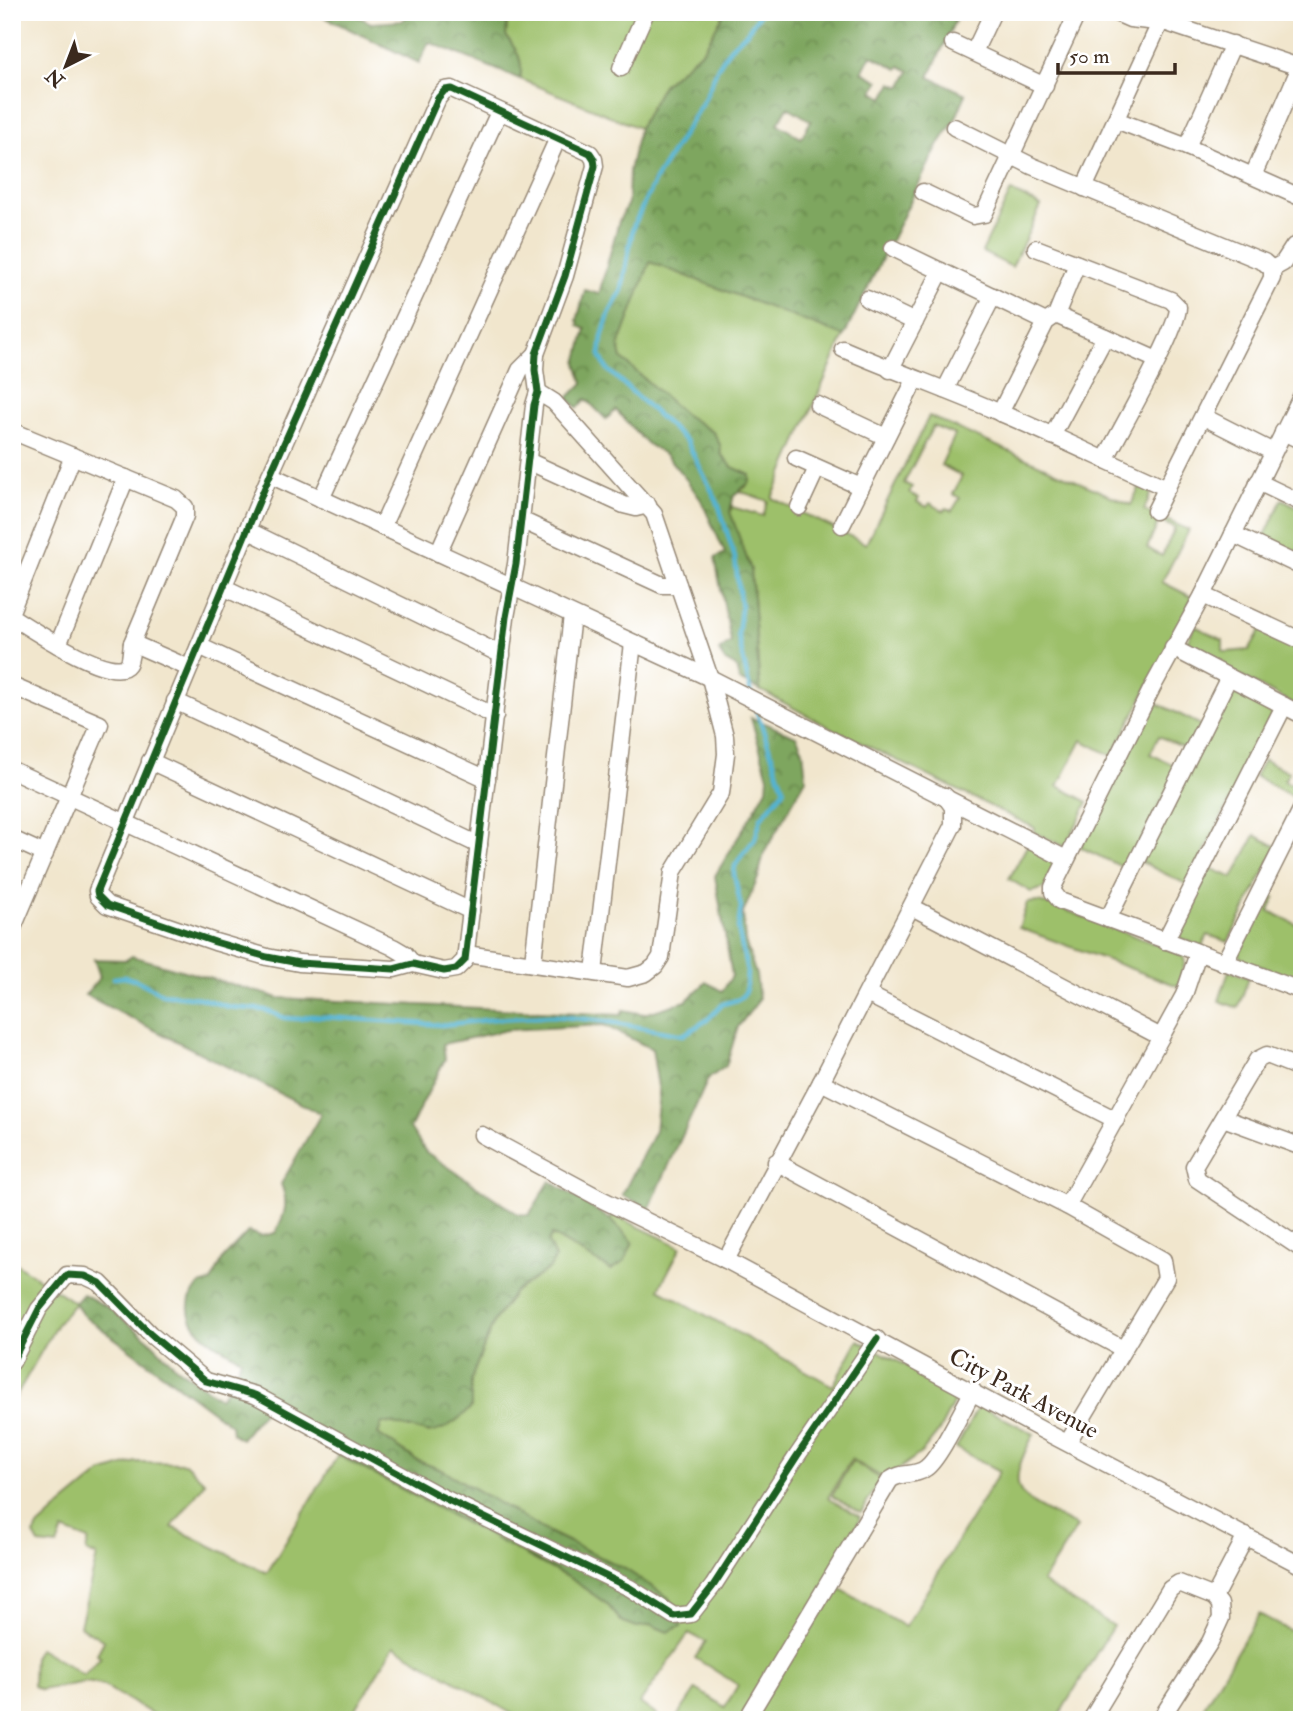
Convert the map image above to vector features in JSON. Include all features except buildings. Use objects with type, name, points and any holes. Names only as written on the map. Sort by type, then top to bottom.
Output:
[{"type":"street","points":[[621,68],[646,12]]},
{"type":"street","points":[[974,52],[993,12]]},
{"type":"street","points":[[923,192],[973,216],[981,216],[987,210],[1077,12]]},
{"type":"street","points":[[1114,12],[1130,19],[1161,21],[1301,68],[1252,176]]},
{"type":"street","points":[[1084,188],[1161,21]]},
{"type":"street","points":[[953,43],[1045,86]]},
{"type":"street","points":[[1187,147],[1233,44]]},
{"type":"street","points":[[452,89],[558,138],[590,153],[595,166],[565,276],[536,354],[538,392],[534,405],[466,954],[460,967],[451,971],[413,964],[394,969],[299,963],[267,957],[107,905],[97,891],[150,761],[270,475],[438,98],[445,90],[452,89]]},
{"type":"street","points":[[321,499],[499,112]]},
{"type":"street","points":[[1116,120],[1187,147],[1302,198]]},
{"type":"street","points":[[954,127],[1025,163],[1264,262],[1272,269],[1272,278],[1155,511]]},
{"type":"street","points":[[382,527],[558,138]]},
{"type":"street","points":[[1272,269],[1283,263],[1293,246]]},
{"type":"street","points":[[893,248],[993,296],[1105,337],[1157,360]]},
{"type":"street","points":[[1036,248],[1175,302],[1178,307],[1177,316],[1157,360],[1105,460]]},
{"type":"street","points":[[1000,413],[1051,319],[1077,264]]},
{"type":"street","points":[[890,370],[941,271]]},
{"type":"street","points":[[946,390],[993,296]]},
{"type":"street","points":[[867,299],[915,322]]},
{"type":"street","points":[[1052,436],[1105,337]]},
{"type":"street","points":[[843,349],[1000,413],[1167,488]]},
{"type":"street","points":[[438,553],[520,370],[536,354]]},
{"type":"street","points":[[842,525],[915,380]]},
{"type":"street","points":[[466,954],[632,978],[651,970],[661,957],[673,872],[715,804],[722,786],[725,736],[710,678],[654,514],[554,401],[538,392]]},
{"type":"street","points":[[1302,395],[1053,887],[1060,901],[1302,991]]},
{"type":"street","points":[[818,405],[886,437]]},
{"type":"street","points":[[1204,417],[1273,453]]},
{"type":"street","points":[[1283,432],[1302,441]]},
{"type":"street","points":[[12,617],[105,669],[125,667],[132,643],[185,516],[185,507],[176,499],[13,434]]},
{"type":"street","points":[[12,609],[73,456]]},
{"type":"street","points":[[796,458],[861,487]]},
{"type":"street","points":[[528,461],[624,505],[636,508],[648,505]]},
{"type":"street","points":[[799,506],[817,468]]},
{"type":"street","points":[[270,475],[710,678],[1066,859]]},
{"type":"street","points":[[58,645],[125,478]]},
{"type":"street","points":[[1258,482],[1302,503]]},
{"type":"street","points":[[521,520],[662,585],[678,585]]},
{"type":"street","points":[[247,530],[502,655]]},
{"type":"street","points":[[1233,534],[1302,567]]},
{"type":"street","points":[[223,587],[495,716]]},
{"type":"street","points":[[1203,595],[1302,641]]},
{"type":"street","points":[[533,962],[572,615]]},
{"type":"street","points":[[132,643],[189,668]]},
{"type":"street","points":[[594,972],[633,643]]},
{"type":"street","points":[[199,646],[487,779]]},
{"type":"street","points":[[1173,648],[1302,715]]},
{"type":"street","points":[[1108,919],[1229,677]]},
{"type":"street","points":[[12,686],[100,724],[14,920]]},
{"type":"street","points":[[176,701],[479,845]]},
{"type":"street","points":[[1165,941],[1284,706]]},
{"type":"street","points":[[150,761],[471,911]]},
{"type":"street","points":[[12,770],[393,947],[405,954],[413,964]]},
{"type":"street","points":[[726,1260],[953,825],[953,807],[943,795]]},
{"type":"street","points":[[1224,962],[1302,808]]},
{"type":"street","points":[[12,839],[45,854]]},
{"type":"street","points":[[912,907],[1161,1037]]},
{"type":"street","points":[[1067,1206],[1184,995],[1198,953]]},
{"type":"street","points":[[867,994],[1116,1120]]},
{"type":"street","points":[[1302,1069],[1267,1055],[1257,1060],[1194,1166],[1198,1179],[1302,1249]]},
{"type":"street","points":[[821,1082],[1067,1206],[1163,1260],[1167,1278],[1068,1442]]},
{"type":"street","points":[[1223,1118],[1302,1147]]},
{"type":"street","name":"City Park Avenue","points":[[482,1135],[603,1200],[726,1260],[877,1339],[1302,1566]]},
{"type":"street","points":[[776,1162],[1123,1349]]},
{"type":"street","points":[[12,1362],[39,1309],[67,1275],[85,1276],[100,1283],[150,1334],[206,1381],[255,1395],[439,1496],[630,1587],[674,1616],[691,1614],[713,1586],[877,1339]]},
{"type":"street","points":[[751,1712],[890,1480],[895,1475],[916,1474],[929,1466],[973,1391]]},
{"type":"street","points":[[1214,1597],[1245,1536]]},
{"type":"street","points":[[1091,1720],[1173,1586],[1179,1583],[1214,1597],[1221,1610],[1219,1627],[1160,1720]]},
{"type":"green space","points":[[314,12],[349,12],[371,23],[402,21],[413,12],[504,12],[506,36],[520,61],[520,79],[429,42],[419,63]]},
{"type":"green space","points":[[504,12],[725,12],[704,49],[663,85],[639,128],[520,79],[520,61],[506,36]]},
{"type":"green space","points":[[725,12],[959,12],[929,77],[966,94],[844,336],[650,262],[619,346],[622,359],[684,414],[714,433],[721,454],[732,467],[750,475],[750,482],[734,495],[730,512],[751,570],[760,690],[739,680],[736,667],[724,660],[719,651],[731,642],[715,558],[725,553],[701,500],[666,455],[646,443],[616,410],[606,419],[586,399],[578,408],[568,398],[583,383],[577,363],[586,329],[578,326],[577,321],[585,290],[599,294],[619,221],[628,203],[629,171],[639,128],[663,85],[704,49]],"holes":[[[871,55],[898,69],[900,66],[910,71],[901,87],[892,83],[884,98],[873,92],[879,81],[862,72]],[[788,107],[811,121],[801,138],[778,124]]]},
{"type":"green space","points":[[1011,191],[1041,206],[1012,267],[982,252]]},
{"type":"green space","points":[[650,262],[844,336],[772,498],[866,544],[929,416],[1131,505],[1141,484],[1151,493],[1144,510],[1189,530],[1162,582],[1192,597],[1187,612],[1112,756],[1082,740],[1058,786],[1088,802],[1065,847],[1034,832],[1035,828],[829,727],[760,690],[751,570],[730,512],[732,507],[763,516],[768,501],[739,491],[746,487],[750,475],[732,467],[721,454],[714,433],[684,414],[622,359],[619,346]],"holes":[[[933,426],[955,435],[941,465],[962,476],[953,494],[960,498],[952,511],[946,508],[944,511],[930,503],[927,507],[917,502],[919,498],[909,493],[912,487],[904,483]],[[1159,521],[1175,528],[1162,556],[1147,548]]]},
{"type":"green space","points":[[1282,499],[1302,509],[1302,542],[1294,557],[1262,542]]},
{"type":"green space","points":[[1195,626],[1223,640],[1223,651],[1226,652],[1249,650],[1261,629],[1302,649],[1302,708],[1184,647]]},
{"type":"green space","points":[[1232,686],[1275,709],[1188,885],[1141,862]]},
{"type":"green space","points":[[1155,702],[1201,725],[1188,750],[1159,736],[1150,754],[1179,767],[1126,869],[1080,847]]},
{"type":"green space","points":[[751,718],[796,736],[803,750],[806,779],[764,853],[758,878],[743,913],[745,941],[756,975],[759,1000],[738,1027],[726,1066],[708,1079],[649,1209],[622,1195],[655,1131],[659,1093],[652,1049],[604,1025],[507,1030],[443,1044],[445,1059],[410,1128],[426,1152],[518,1214],[529,1215],[550,1181],[611,1220],[633,1242],[624,1262],[611,1270],[552,1235],[548,1242],[555,1258],[550,1268],[514,1292],[494,1321],[471,1379],[471,1408],[450,1425],[433,1432],[382,1423],[378,1434],[418,1461],[444,1471],[546,1531],[625,1569],[669,1598],[682,1615],[681,1626],[668,1632],[651,1625],[637,1627],[621,1621],[607,1604],[571,1579],[338,1455],[267,1407],[241,1439],[232,1433],[231,1425],[82,1314],[75,1303],[83,1294],[107,1307],[147,1338],[176,1367],[220,1398],[233,1380],[241,1359],[214,1343],[197,1328],[191,1320],[190,1299],[199,1285],[211,1282],[224,1257],[248,1232],[261,1236],[275,1233],[285,1209],[281,1184],[321,1114],[85,995],[100,977],[94,959],[126,960],[132,956],[279,998],[621,1015],[623,1010],[644,1014],[686,1001],[706,982],[722,991],[732,976],[715,876],[767,788],[768,777]]},
{"type":"green space","points":[[1264,760],[1289,772],[1284,781],[1302,790],[1299,800],[1255,776]]},
{"type":"green space","points":[[1255,835],[1277,847],[1228,942],[1208,935],[1202,947],[1180,938],[1179,930],[1210,868],[1233,878]]},
{"type":"green space","points":[[1028,844],[1058,860],[1044,888],[1031,892],[1009,879]]},
{"type":"green space","points":[[1267,894],[1275,897],[1269,911],[1302,927],[1302,981],[1243,960],[1238,954]]},
{"type":"green space","points":[[1027,903],[1052,905],[1182,954],[1185,962],[1178,986],[1019,928]]},
{"type":"green space","points":[[1229,970],[1249,977],[1238,1008],[1219,1001]]},
{"type":"green space","points":[[612,1214],[681,1247],[659,1289],[833,1386],[858,1340],[954,1391],[955,1400],[939,1431],[922,1452],[885,1479],[851,1459],[828,1498],[860,1517],[834,1585],[905,1627],[1000,1471],[956,1448],[979,1405],[1034,1434],[1018,1471],[1018,1484],[1022,1494],[1030,1502],[1077,1527],[1042,1582],[1113,1626],[1056,1720],[675,1720],[696,1689],[725,1707],[738,1685],[695,1658],[706,1642],[689,1633],[640,1703],[663,1720],[523,1720],[394,1646],[349,1720],[163,1720],[102,1685],[86,1682],[41,1690],[33,1686],[34,1655],[39,1648],[84,1675],[101,1657],[97,1654],[104,1641],[80,1626],[97,1556],[86,1551],[89,1540],[63,1530],[57,1546],[39,1544],[34,1535],[38,1527],[101,1473],[136,1462],[185,1463],[205,1482],[172,1527],[267,1573],[338,1455],[571,1579],[607,1604],[621,1621],[637,1627],[651,1625],[668,1632],[669,1598],[625,1569],[546,1531],[444,1471],[418,1461],[378,1434],[382,1423],[394,1423],[430,1433],[471,1408],[471,1379],[494,1321],[514,1292],[550,1268],[555,1258],[548,1242],[552,1235],[611,1270],[633,1242],[611,1220]]},
{"type":"green space","points":[[12,1261],[75,1303],[57,1324],[12,1403]]},
{"type":"green space","points":[[852,1461],[881,1479],[861,1513],[832,1496]]},
{"type":"green space","points":[[1259,1614],[1302,1637],[1302,1720],[1196,1720]]},
{"type":"waterway","points":[[751,695],[738,635],[741,609],[735,558],[718,503],[687,442],[606,368],[600,355],[609,314],[622,290],[633,227],[655,180],[704,100],[718,67],[730,48],[747,32],[761,12]]},
{"type":"waterway","points":[[114,978],[136,980],[163,994],[200,998],[229,1007],[265,1010],[285,1018],[300,1019],[311,1016],[442,1025],[553,1016],[604,1021],[683,1035],[707,1020],[723,1004],[740,999],[746,991],[747,971],[738,929],[741,907],[734,874],[735,866],[755,839],[761,818],[784,790],[755,707]]},
{"type":"cycle path","points":[[452,89],[590,153],[595,166],[565,276],[536,354],[538,392],[534,405],[516,564],[506,617],[465,960],[456,969],[444,971],[413,964],[394,969],[299,963],[267,957],[107,905],[97,891],[270,475],[438,98],[445,90],[452,89]]},
{"type":"cycle path","points":[[12,1362],[39,1309],[67,1275],[85,1276],[100,1283],[150,1334],[206,1381],[255,1395],[440,1496],[630,1588],[674,1616],[691,1614],[713,1586],[877,1339]]}]
